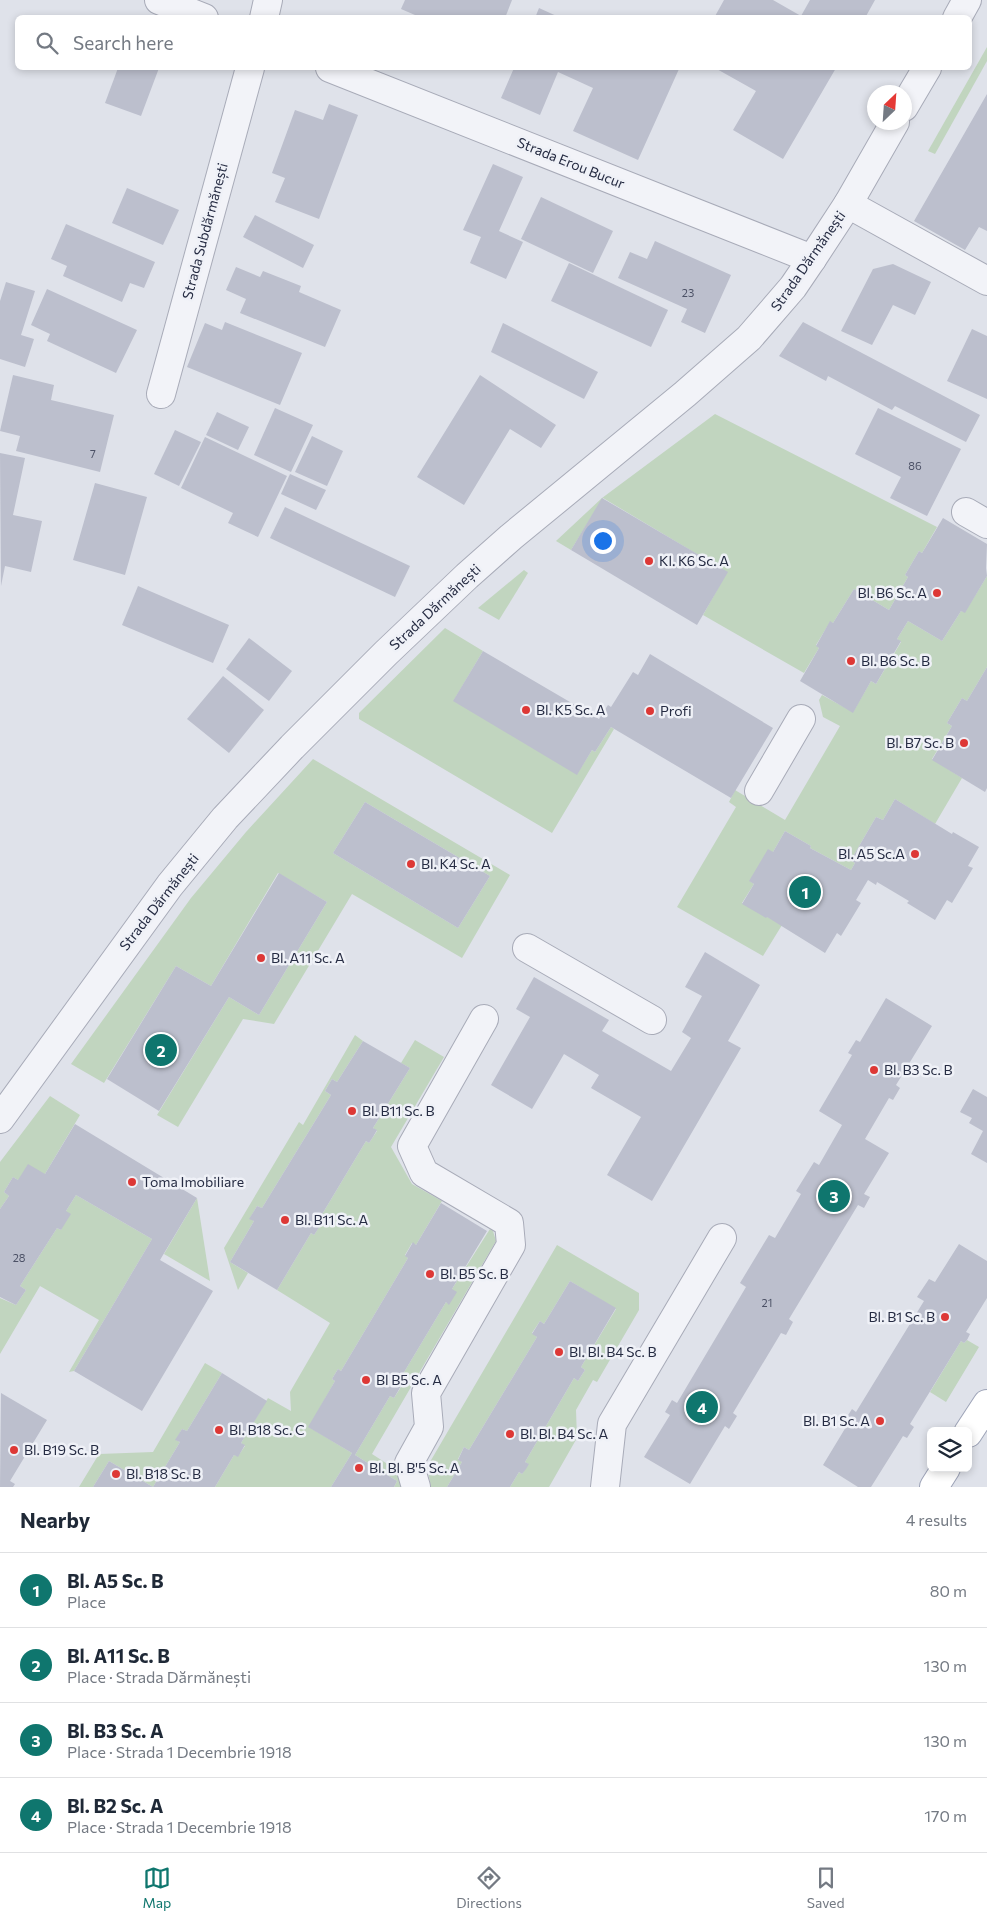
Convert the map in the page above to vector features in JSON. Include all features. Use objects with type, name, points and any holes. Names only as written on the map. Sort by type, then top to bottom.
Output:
[{"type":"main road","points":[[972,1427],[987,1404]]},
{"type":"main road","points":[[934,1487],[943,1472]]},
{"type":"street","points":[[159,0],[196,15]]},
{"type":"street","points":[[265,15],[268,0]]},
{"type":"street","points":[[959,15],[967,0]]},
{"type":"street","name":"Strada Subdărmănești","points":[[161,394],[249,70]]},
{"type":"street","name":"Strada Erou Bucur","points":[[335,70],[812,259]]},
{"type":"street","points":[[912,93],[926,70]]},
{"type":"street","name":"Strada Dărmănești","points":[[0,1119],[170,885],[225,818],[292,747],[467,576],[750,338],[793,287],[812,259],[848,204],[890,130]]},
{"type":"street","points":[[848,204],[987,281]]},
{"type":"street","points":[[759,791],[801,719]]},
{"type":"street","points":[[526,948],[652,1020]]},
{"type":"street","points":[[416,1487],[408,1463],[429,1427],[426,1392],[511,1245],[509,1223],[424,1173],[412,1146],[484,1019]]},
{"type":"street","points":[[605,1487],[612,1424],[722,1238]]},
{"type":"green space","points":[[987,47],[987,61],[935,154],[928,151]]},
{"type":"green space","points":[[715,414],[937,527],[922,553],[919,551],[905,575],[908,577],[889,610],[854,589],[833,623],[830,622],[816,645],[819,648],[804,673],[703,615],[727,572],[603,498],[571,550],[556,541],[602,498]]},
{"type":"green space","points":[[524,570],[528,573],[499,620],[478,608]]},
{"type":"green space","points":[[987,576],[987,667],[967,701],[962,698],[947,723],[952,726],[932,759],[962,778],[935,824],[895,799],[883,820],[876,817],[851,860],[855,863],[851,870],[810,848],[811,846],[785,831],[773,852],[750,881],[754,884],[742,903],[782,925],[763,956],[677,907],[736,807],[729,802],[735,790],[785,820],[840,726],[823,717],[819,700],[822,695],[853,712],[871,681],[876,684],[901,642],[897,639],[908,621],[942,641],[961,611],[965,612]]},
{"type":"green space","points":[[445,628],[483,651],[454,700],[577,774],[592,750],[595,752],[611,727],[614,729],[552,833],[359,719],[359,713]]},
{"type":"green space","points":[[313,759],[510,875],[462,958],[352,894],[274,1024],[243,1019],[178,1127],[157,1115],[229,997],[259,1015],[327,902],[278,873],[211,986],[176,966],[104,1083],[71,1064],[191,898],[246,832]],"holes":[[[365,802],[490,876],[458,928],[333,853]]]},
{"type":"green space","points":[[355,1035],[363,1041],[337,1082],[332,1079],[325,1091],[331,1095],[262,1208],[257,1206],[250,1218],[254,1221],[230,1262],[248,1273],[238,1290],[224,1248],[299,1122],[303,1125]]},
{"type":"green space","points":[[415,1040],[444,1057],[391,1147],[412,1184],[442,1201],[416,1245],[412,1243],[405,1255],[408,1258],[341,1371],[338,1369],[332,1379],[335,1381],[309,1427],[352,1453],[331,1487],[215,1487],[234,1455],[238,1456],[245,1446],[241,1443],[268,1398],[291,1411],[290,1392],[330,1323],[277,1290],[311,1233],[314,1235],[321,1224],[318,1221],[366,1141],[369,1143],[377,1131],[373,1128],[410,1068],[401,1063]]},
{"type":"green space","points":[[50,1096],[80,1115],[45,1174],[18,1180],[13,1177],[4,1192],[9,1196],[0,1209],[0,1162]]},
{"type":"green space","points":[[76,1195],[152,1239],[74,1371],[69,1372],[99,1320],[40,1286],[0,1354],[0,1298],[16,1305],[26,1290],[20,1286],[57,1228],[61,1230],[66,1211]]},
{"type":"green space","points":[[197,1198],[210,1281],[164,1254]]},
{"type":"green space","points":[[490,1229],[493,1231],[496,1241],[372,1454],[400,1472],[405,1487],[394,1487],[397,1481],[355,1455],[390,1396],[394,1398],[401,1387],[397,1384],[446,1302],[449,1304],[452,1289]]},
{"type":"green space","points":[[557,1245],[639,1293],[639,1310],[597,1382],[593,1380],[576,1410],[577,1438],[549,1487],[510,1487],[519,1472],[522,1474],[528,1464],[525,1462],[574,1378],[578,1381],[585,1370],[581,1367],[616,1309],[570,1281],[544,1324],[540,1321],[532,1333],[537,1337],[469,1450],[464,1447],[458,1459],[462,1462],[447,1487],[431,1487],[427,1467]]},
{"type":"green space","points":[[967,1340],[979,1347],[946,1402],[930,1392],[961,1341],[964,1343]]},
{"type":"green space","points":[[205,1363],[222,1373],[187,1431],[182,1429],[176,1440],[180,1442],[153,1487],[109,1461],[93,1487],[79,1487],[99,1454],[153,1452]]},
{"type":"building","points":[[405,0],[512,0],[506,15],[415,15],[401,9]]},
{"type":"building","points":[[724,0],[773,0],[799,15],[716,15]]},
{"type":"building","points":[[810,0],[875,0],[867,15],[802,15]]},
{"type":"building","points":[[539,8],[554,15],[536,15]]},
{"type":"building","points":[[117,70],[158,70],[141,116],[105,103]]},
{"type":"building","points":[[513,70],[679,70],[638,160],[573,131],[593,88],[558,72],[540,115],[501,98]]},
{"type":"building","points":[[719,70],[835,70],[783,159],[733,130],[756,91]]},
{"type":"building","points":[[987,94],[987,231],[979,227],[965,250],[914,221]]},
{"type":"building","points":[[329,104],[358,115],[319,219],[275,202],[285,178],[272,173],[295,110],[323,120]]},
{"type":"building","points":[[493,164],[523,177],[499,231],[523,242],[506,279],[470,263],[481,237],[463,230]]},
{"type":"building","points":[[127,188],[179,210],[163,245],[112,223]]},
{"type":"building","points":[[541,197],[613,231],[593,273],[521,239]]},
{"type":"building","points":[[255,215],[314,245],[303,268],[243,237]]},
{"type":"building","points":[[66,224],[155,262],[144,288],[130,283],[122,302],[63,276],[67,266],[51,259]]},
{"type":"building","points":[[655,241],[731,275],[705,333],[681,322],[687,309],[618,278],[630,252],[647,259]]},
{"type":"building","points":[[569,263],[668,310],[651,347],[551,301]]},
{"type":"building","points":[[893,264],[931,282],[915,315],[893,305],[872,345],[841,331],[873,269]]},
{"type":"building","points":[[236,267],[260,277],[263,271],[301,286],[299,292],[341,310],[325,347],[240,313],[246,299],[226,290]]},
{"type":"building","points":[[6,282],[35,291],[21,335],[34,339],[25,367],[0,359],[0,301]]},
{"type":"building","points":[[47,289],[137,330],[116,373],[47,341],[50,334],[31,325]]},
{"type":"building","points":[[225,322],[302,353],[280,405],[187,367],[205,323],[222,330]]},
{"type":"building","points":[[803,322],[980,415],[966,442],[895,406],[892,410],[828,376],[826,381],[779,356]]},
{"type":"building","points":[[503,323],[598,372],[584,399],[491,352]]},
{"type":"building","points":[[972,329],[987,336],[987,399],[947,381]]},
{"type":"building","points":[[13,375],[54,385],[51,400],[114,415],[100,472],[16,451],[20,436],[0,431]]},
{"type":"building","points":[[480,375],[556,425],[541,448],[510,429],[464,505],[417,477]]},
{"type":"building","points":[[275,408],[313,425],[291,472],[254,455]]},
{"type":"building","points":[[878,408],[961,449],[927,516],[890,498],[901,477],[855,454]]},
{"type":"building","points":[[217,412],[249,427],[238,450],[206,435]]},
{"type":"building","points":[[175,430],[201,442],[179,486],[154,474]]},
{"type":"building","points":[[312,436],[343,451],[327,486],[295,472]]},
{"type":"building","points":[[205,437],[287,476],[258,537],[228,523],[233,513],[181,488]]},
{"type":"building","points":[[0,453],[25,458],[13,515],[42,521],[31,572],[5,566],[1,586]]},
{"type":"building","points":[[290,474],[326,490],[316,510],[281,494]]},
{"type":"building","points":[[95,483],[147,497],[125,575],[73,560]]},
{"type":"building","name":"Kl. K6 Sc. A","points":[[602,498],[728,572],[697,625],[571,550]]},
{"type":"building","points":[[285,507],[410,566],[395,597],[270,538]]},
{"type":"building","points":[[943,518],[987,544],[987,576],[965,613],[961,611],[942,641],[908,621],[897,639],[901,641],[876,684],[871,681],[853,713],[800,681],[819,648],[816,646],[830,621],[833,623],[854,589],[889,610],[908,577],[905,575],[919,551],[922,553]]},
{"type":"building","points":[[138,586],[229,625],[213,663],[122,625]]},
{"type":"building","points":[[249,638],[292,671],[269,701],[226,669]]},
{"type":"building","points":[[483,651],[599,719],[608,705],[611,707],[633,672],[638,675],[650,654],[773,728],[731,798],[611,727],[595,752],[592,750],[577,775],[453,701]]},
{"type":"building","name":"Bl. B7 Sc. B","points":[[987,667],[987,788],[985,792],[932,760],[952,726],[947,723],[962,698],[967,701]]},
{"type":"building","points":[[223,676],[264,710],[229,753],[187,719]]},
{"type":"building","points":[[895,799],[952,834],[953,832],[979,847],[968,866],[973,868],[952,903],[947,900],[935,920],[907,903],[909,901],[877,882],[876,885],[868,880],[856,900],[861,903],[841,936],[837,933],[825,953],[767,917],[742,904],[754,884],[749,881],[768,849],[773,852],[785,831],[811,846],[810,848],[851,870],[855,863],[851,860],[876,817],[883,820]]},
{"type":"building","name":"Bl. K4 Sc. A","points":[[365,802],[490,876],[458,928],[333,853]]},
{"type":"building","points":[[279,873],[327,902],[259,1015],[229,997],[159,1111],[107,1079],[176,966],[211,986]]},
{"type":"building","points":[[705,952],[760,985],[728,1041],[741,1048],[652,1201],[607,1175],[641,1117],[591,1088],[599,1075],[564,1054],[532,1109],[491,1085],[530,1017],[516,1009],[534,977],[609,1020],[602,1031],[671,1071],[691,1038],[682,1032],[702,996],[685,987]]},
{"type":"building","points":[[886,998],[932,1026],[896,1085],[900,1088],[893,1100],[889,1098],[865,1139],[889,1153],[864,1194],[870,1197],[864,1208],[858,1205],[789,1319],[793,1322],[786,1335],[781,1333],[733,1413],[737,1416],[729,1429],[725,1426],[690,1484],[644,1457],[670,1415],[665,1412],[672,1400],[677,1403],[746,1287],[740,1283],[769,1235],[775,1238],[801,1194],[796,1191],[814,1162],[819,1165],[842,1125],[819,1111],[852,1055],[848,1053],[856,1040],[860,1042]]},
{"type":"building","points":[[363,1041],[410,1068],[373,1128],[377,1130],[373,1137],[369,1143],[366,1141],[318,1221],[322,1223],[314,1235],[311,1233],[277,1290],[230,1262],[254,1221],[249,1219],[257,1206],[262,1208],[331,1095],[325,1091],[332,1079],[337,1082]]},
{"type":"building","points":[[973,1089],[987,1097],[987,1163],[971,1154],[983,1131],[969,1123],[972,1118],[960,1112]]},
{"type":"building","points":[[75,1124],[197,1198],[160,1260],[213,1291],[142,1411],[74,1371],[152,1239],[76,1195],[66,1211],[71,1214],[61,1230],[57,1228],[20,1286],[26,1290],[16,1305],[0,1297],[0,1209],[9,1196],[4,1192],[13,1177],[18,1180],[28,1164],[45,1174]]},
{"type":"building","points":[[441,1203],[487,1231],[452,1289],[457,1292],[449,1305],[446,1302],[397,1384],[401,1386],[394,1398],[390,1396],[355,1455],[397,1481],[394,1487],[331,1487],[352,1453],[308,1427],[335,1381],[332,1379],[338,1369],[341,1371],[408,1258],[405,1256],[413,1242],[416,1245]]},
{"type":"building","points":[[959,1244],[987,1261],[987,1298],[966,1332],[970,1334],[967,1340],[964,1343],[961,1341],[910,1424],[914,1427],[907,1438],[903,1436],[871,1487],[858,1487],[823,1465],[849,1422],[845,1420],[852,1409],[856,1412],[924,1301],[917,1297],[929,1279],[935,1282]]},
{"type":"building","points":[[570,1281],[616,1308],[581,1367],[585,1370],[578,1381],[574,1378],[525,1462],[529,1464],[522,1474],[519,1472],[510,1487],[447,1487],[462,1462],[458,1460],[464,1447],[469,1450],[537,1337],[532,1334],[540,1321],[544,1324]]},
{"type":"building","name":"Bl. B18 Sc. C","points":[[222,1373],[267,1401],[241,1443],[245,1445],[238,1457],[234,1455],[215,1487],[153,1487],[180,1442],[175,1440],[182,1429],[187,1431]]},
{"type":"building","name":"Bl. B19 Sc. B","points":[[1,1393],[47,1420],[10,1481],[15,1484],[13,1487],[0,1487]]},
{"type":"building","name":"Bl. B18 Sc. B","points":[[109,1461],[153,1487],[93,1487]]},
{"type":"place","name":"Kl. K6 Sc. A","points":[[649,561]]},
{"type":"place","name":"Bl. B6 Sc. A","points":[[937,593]]},
{"type":"place","name":"Bl. B6 Sc. B","points":[[851,661]]},
{"type":"place","name":"Bl. K5 Sc. A","points":[[526,710]]},
{"type":"place","name":"Profi","points":[[650,711]]},
{"type":"place","name":"Bl. B7 Sc. B","points":[[964,743]]},
{"type":"place","name":"Bl. A5 Sc.A","points":[[915,854]]},
{"type":"place","name":"Bl. K4 Sc. A","points":[[411,864]]},
{"type":"place","name":"Bl. A5 Sc. B","points":[[805,892]]},
{"type":"place","name":"Bl. A11 Sc. A","points":[[261,958]]},
{"type":"place","name":"Bl. A11 Sc. B","points":[[161,1050]]},
{"type":"place","name":"Bl. B3 Sc. B","points":[[874,1070]]},
{"type":"place","name":"Bl. B11 Sc. B","points":[[352,1111]]},
{"type":"place","name":"Toma Imobiliare","points":[[132,1182]]},
{"type":"place","name":"Bl. B3 Sc. A","points":[[834,1196]]},
{"type":"place","name":"Bl. B11 Sc. A","points":[[285,1220]]},
{"type":"place","name":"Bl. B5 Sc. B","points":[[430,1274]]},
{"type":"place","name":"Bl. B1 Sc. B","points":[[945,1317]]},
{"type":"place","name":"Bl. Bl. B4 Sc. B","points":[[559,1352]]},
{"type":"place","name":"Bl B5 Sc. A","points":[[366,1380]]},
{"type":"place","name":"Bl. B2 Sc. A","points":[[702,1407]]},
{"type":"place","name":"Bl. B1 Sc. A","points":[[880,1421]]},
{"type":"place","name":"Bl. B18 Sc. C","points":[[219,1430]]},
{"type":"place","name":"Bl. Bl. B4 Sc. A","points":[[510,1434]]},
{"type":"place","name":"Bl. B19 Sc. B","points":[[14,1450]]},
{"type":"place","name":"Bl. Bl. B'5 Sc. A","points":[[359,1468]]},
{"type":"place","name":"Bl. B18 Sc. B","points":[[116,1474]]}]
